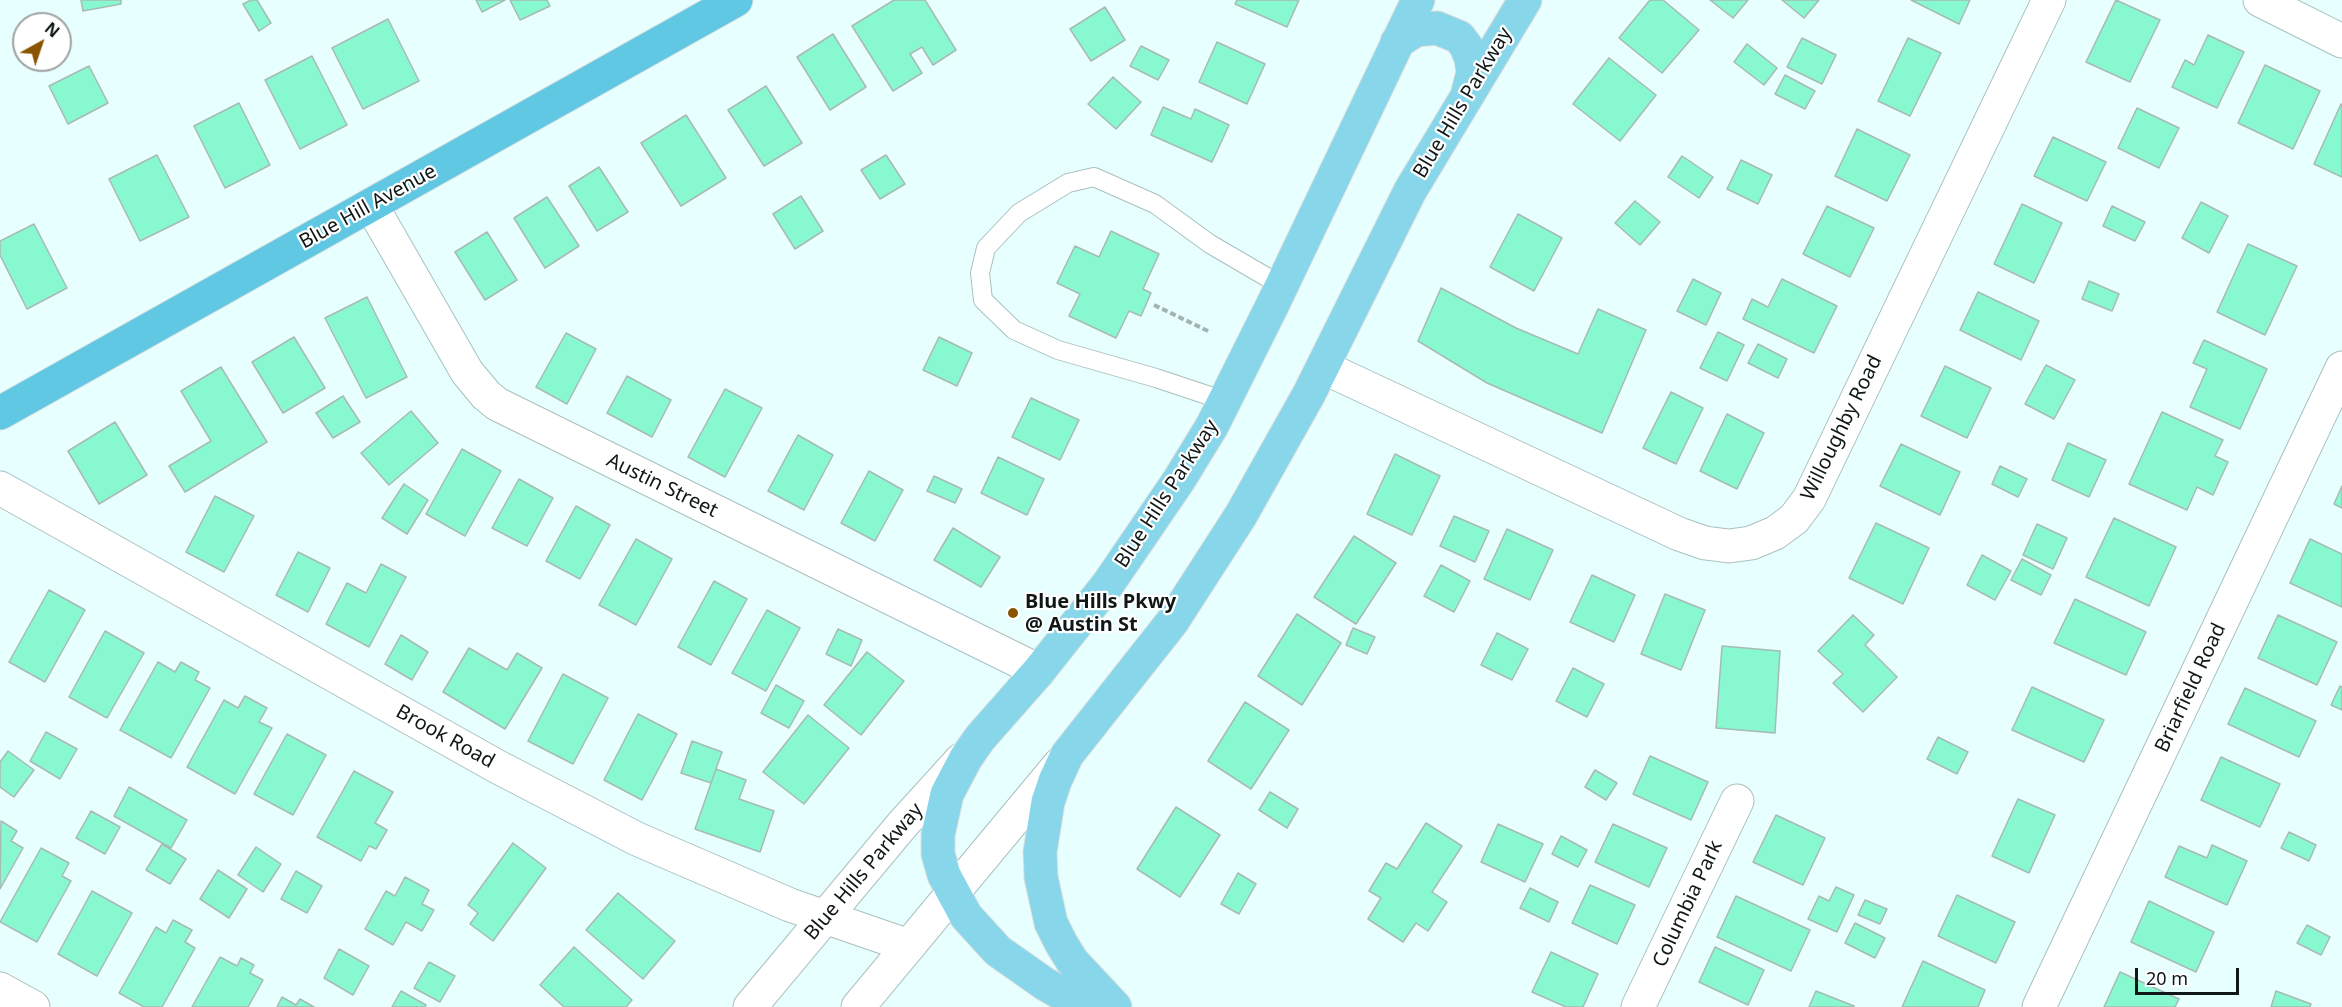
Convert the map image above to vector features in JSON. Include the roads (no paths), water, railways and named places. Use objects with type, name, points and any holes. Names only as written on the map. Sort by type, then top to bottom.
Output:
[{"type":"highway","name":"Blue Hill Avenue","points":[[0,413],[736,0]]},
{"type":"main road","name":"Blue Hills Parkway","points":[[980,738],[1040,672],[1108,584],[1185,471],[1225,401],[1282,286],[1418,0]]},
{"type":"main road","name":"Blue Hills Parkway","points":[[1067,755],[1133,674],[1206,571],[1273,461],[1323,367],[1410,191],[1525,0]]},
{"type":"main road","points":[[1397,42],[1416,30],[1437,28],[1459,37],[1471,58],[1473,72],[1468,93]]},
{"type":"main road","points":[[980,738],[954,779],[942,812],[938,835],[938,854],[944,875],[966,916],[998,951],[1045,984],[1085,1007]]},
{"type":"main road","points":[[1067,755],[1048,802],[1040,852],[1041,877],[1052,923],[1061,944],[1088,980],[1115,1007]]},
{"type":"street","name":"Willoughby Road","points":[[1323,367],[1679,534],[1705,543],[1729,546],[1751,543],[1775,533],[1794,519],[1809,499],[2049,0]]},
{"type":"street","points":[[2260,0],[2342,41]]},
{"type":"street","name":"Austin Street","points":[[371,205],[467,372],[486,395],[497,404],[1040,672]]},
{"type":"street","name":"Briarfield Road","points":[[2039,1007],[2342,368]]},
{"type":"street","name":"Brook Road","points":[[0,488],[542,790],[637,839],[714,874],[825,917],[909,946]]},
{"type":"street","name":"Blue Hills Parkway","points":[[750,1007],[902,825],[980,738]]},
{"type":"street","name":"Blue Hills Parkway","points":[[858,1007],[1067,755]]},
{"type":"street","name":"Columbia Park","points":[[1638,1007],[1737,801]]},
{"type":"street","points":[[0,989],[33,1007]]},
{"type":"lane","points":[[1225,401],[1156,378],[1058,350],[1014,330],[983,300],[980,273],[986,248],[1019,213],[1068,183],[1094,177],[1155,204],[1210,244],[1282,286]]},
{"type":"place","name":"Blue Hills Pkwy @ Austin St","points":[[1013,613]]}]
